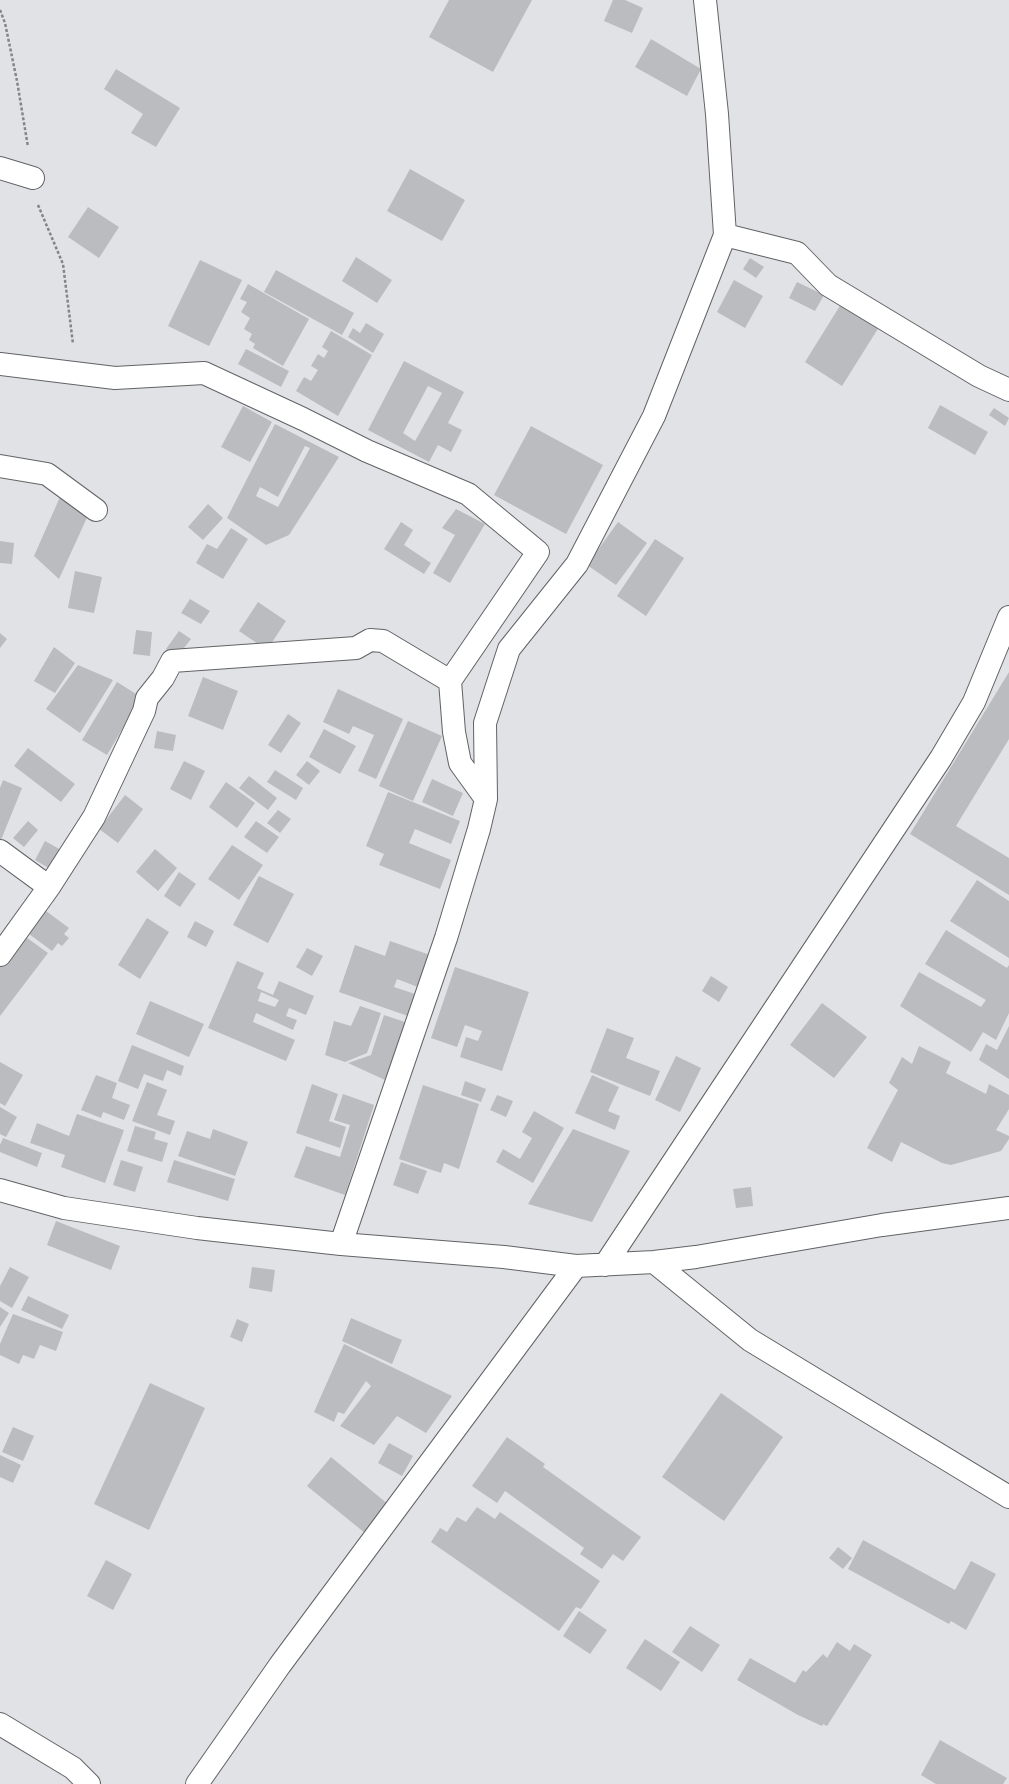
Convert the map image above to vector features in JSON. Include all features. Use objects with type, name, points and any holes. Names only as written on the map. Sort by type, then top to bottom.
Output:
[{"type":"street","points":[[341,1244],[446,938],[479,829],[486,799],[485,723],[509,649],[577,564],[654,416],[725,235],[717,114],[705,0]]},
{"type":"street","points":[[0,168],[33,178]]},
{"type":"street","points":[[725,235],[797,253],[828,285],[978,376],[1009,390]]},
{"type":"street","points":[[0,364],[115,378],[204,374],[303,419],[367,451],[468,494],[538,552],[450,681],[454,732],[460,763],[486,799]]},
{"type":"street","points":[[0,466],[47,474],[96,510]]},
{"type":"street","points":[[605,1265],[941,758],[974,702],[1009,617]]},
{"type":"street","points":[[0,955],[49,887],[94,817],[144,711],[147,698],[163,678],[172,661],[356,648],[370,640],[383,641],[450,681]]},
{"type":"street","points":[[0,851],[49,887]]},
{"type":"street","points":[[0,1190],[64,1208],[196,1228],[341,1244],[504,1257],[576,1266],[654,1262],[882,1225],[1009,1208]]},
{"type":"street","points":[[654,1262],[750,1340],[1009,1497]]},
{"type":"street","points":[[197,1784],[280,1665],[576,1266]]},
{"type":"street","points":[[0,1724],[72,1768],[89,1784]]},
{"type":"building","points":[[449,0],[532,0],[493,72],[429,37]]},
{"type":"building","points":[[613,0],[625,0],[643,8],[632,33],[604,21]]},
{"type":"building","points":[[651,39],[701,69],[687,96],[635,67]]},
{"type":"building","points":[[116,69],[180,108],[156,147],[131,133],[143,114],[104,89]]},
{"type":"building","points":[[410,169],[465,200],[442,241],[387,211]]},
{"type":"building","points":[[88,207],[119,227],[99,258],[68,237]]},
{"type":"building","points":[[356,257],[392,280],[377,303],[342,281]]},
{"type":"building","points":[[750,258],[764,267],[756,278],[743,269]]},
{"type":"building","points":[[200,260],[242,280],[209,346],[168,326]]},
{"type":"building","points":[[276,270],[354,313],[342,335],[264,292]]},
{"type":"building","points":[[734,280],[763,296],[745,328],[717,312]]},
{"type":"building","points":[[797,282],[824,295],[815,311],[789,298]]},
{"type":"building","points":[[248,284],[309,319],[283,366],[253,348],[255,344],[249,340],[252,334],[244,329],[250,318],[241,312],[247,302],[240,299]]},
{"type":"building","points":[[841,304],[879,327],[842,386],[805,362]]},
{"type":"building","points":[[366,323],[384,334],[373,353],[348,337],[353,328],[360,333]]},
{"type":"building","points":[[331,331],[372,355],[338,416],[296,391],[304,377],[311,381],[318,370],[311,366],[318,354],[324,358],[328,351],[322,347]]},
{"type":"building","points":[[246,349],[289,371],[281,387],[238,364]]},
{"type":"building","points":[[404,361],[464,392],[448,423],[462,430],[451,452],[438,445],[429,462],[368,430]],"holes":[[[428,386],[442,393],[415,441],[403,433]]]},
{"type":"building","points":[[940,405],[988,432],[975,455],[928,428]]},
{"type":"building","points":[[243,406],[272,422],[250,462],[221,447]]},
{"type":"building","points":[[994,408],[1009,418],[1005,426],[989,415]]},
{"type":"building","points":[[275,424],[339,457],[289,535],[266,545],[227,518]],"holes":[[[305,446],[310,448],[278,507],[256,496],[260,487],[278,497]]]},
{"type":"building","points":[[531,426],[603,465],[566,534],[494,495]]},
{"type":"building","points":[[60,497],[90,511],[59,579],[34,556]]},
{"type":"building","points":[[208,504],[223,518],[203,540],[188,527]]},
{"type":"building","points":[[456,509],[485,524],[450,583],[433,573],[455,535],[442,528]]},
{"type":"building","points":[[401,522],[413,530],[404,545],[431,563],[424,574],[384,549]]},
{"type":"building","points":[[618,522],[647,543],[616,585],[587,565]]},
{"type":"building","points":[[231,528],[248,539],[223,579],[196,563],[207,544],[217,549]]},
{"type":"building","points":[[655,539],[684,558],[646,616],[617,596]]},
{"type":"building","points":[[0,541],[14,543],[12,564],[0,563]]},
{"type":"building","points":[[75,571],[102,577],[94,613],[68,608]]},
{"type":"building","points":[[190,599],[210,611],[201,624],[181,613]]},
{"type":"building","points":[[258,602],[286,621],[267,650],[239,631]]},
{"type":"building","points":[[136,630],[152,632],[150,656],[133,654]]},
{"type":"building","points":[[179,631],[191,639],[177,657],[166,649]]},
{"type":"building","points":[[0,633],[7,639],[0,648]]},
{"type":"building","points":[[54,647],[75,663],[55,693],[34,681]]},
{"type":"building","points":[[78,665],[113,680],[80,733],[46,709]]},
{"type":"building","points":[[1009,672],[1009,739],[956,826],[1009,858],[1009,895],[910,834]]},
{"type":"building","points":[[203,677],[238,691],[223,730],[188,716]]},
{"type":"building","points":[[117,682],[141,697],[107,755],[82,740]]},
{"type":"building","points":[[338,689],[403,719],[376,779],[358,771],[374,735],[353,726],[349,734],[323,722]]},
{"type":"building","points":[[288,714],[301,723],[281,753],[268,745]]},
{"type":"building","points":[[408,721],[442,736],[413,801],[379,786]]},
{"type":"building","points":[[324,729],[356,746],[340,774],[309,757]]},
{"type":"building","points":[[157,731],[176,735],[173,751],[154,748]]},
{"type":"building","points":[[28,748],[75,784],[61,802],[14,766]]},
{"type":"building","points":[[184,761],[205,771],[191,800],[170,789]]},
{"type":"building","points":[[307,761],[320,771],[309,785],[296,775]]},
{"type":"building","points":[[275,770],[303,788],[296,800],[267,782]]},
{"type":"building","points":[[249,776],[277,798],[268,810],[239,788]]},
{"type":"building","points":[[432,779],[463,793],[453,816],[422,802]]},
{"type":"building","points":[[3,780],[22,788],[1,840],[0,788]]},
{"type":"building","points":[[226,782],[255,803],[237,828],[209,807]]},
{"type":"building","points":[[388,792],[460,821],[451,844],[415,829],[409,843],[451,860],[440,889],[379,865],[384,854],[366,846]]},
{"type":"building","points":[[125,795],[143,809],[118,843],[99,829]]},
{"type":"building","points":[[278,810],[291,819],[280,833],[267,823]]},
{"type":"building","points":[[28,821],[38,830],[24,847],[13,838]]},
{"type":"building","points":[[256,821],[279,837],[267,853],[244,837]]},
{"type":"building","points":[[45,841],[63,851],[52,870],[35,860]]},
{"type":"building","points":[[232,845],[263,865],[239,900],[208,879]]},
{"type":"building","points":[[155,849],[177,868],[158,891],[136,872]]},
{"type":"building","points":[[179,872],[196,884],[180,907],[164,896]]},
{"type":"building","points":[[259,876],[294,894],[268,943],[233,925]]},
{"type":"building","points":[[977,880],[1009,901],[1009,958],[950,921]]},
{"type":"building","points":[[38,905],[69,928],[64,934],[69,938],[62,946],[58,943],[52,951],[21,928]]},
{"type":"building","points":[[147,918],[169,932],[140,979],[118,965]]},
{"type":"building","points":[[195,921],[214,931],[206,947],[187,937]]},
{"type":"building","points":[[946,930],[1007,968],[1009,965],[1009,1013],[996,1040],[983,1032],[971,1052],[900,1006],[919,972],[981,1007],[986,1000],[925,964]]},
{"type":"building","points":[[23,935],[48,953],[0,1016],[0,967]]},
{"type":"building","points":[[390,941],[430,955],[418,987],[397,979],[394,987],[415,994],[408,1016],[339,992],[355,945],[385,956]]},
{"type":"building","points":[[307,948],[323,956],[312,976],[296,967]]},
{"type":"building","points":[[237,961],[264,973],[257,988],[273,995],[279,981],[314,996],[306,1015],[289,1008],[286,1016],[297,1020],[293,1030],[256,1013],[253,1022],[295,1040],[286,1061],[208,1028]],"holes":[[[261,992],[279,1000],[275,1007],[258,1001]]]},
{"type":"building","points":[[455,967],[529,992],[502,1071],[460,1057],[466,1037],[478,1041],[482,1031],[465,1025],[457,1047],[431,1038]]},
{"type":"building","points":[[711,976],[728,987],[719,1002],[702,991]]},
{"type":"building","points":[[150,1001],[204,1024],[189,1057],[136,1034]]},
{"type":"building","points":[[822,1003],[867,1037],[834,1078],[790,1045]]},
{"type":"building","points":[[360,1006],[381,1013],[367,1053],[345,1062],[325,1055],[334,1021],[351,1026]]},
{"type":"building","points":[[384,1015],[408,1023],[385,1080],[348,1063],[371,1055]]},
{"type":"building","points":[[1009,1026],[1009,1079],[979,1060],[986,1044],[997,1050]]},
{"type":"building","points":[[607,1028],[634,1038],[626,1058],[660,1071],[650,1096],[590,1072]]},
{"type":"building","points":[[132,1045],[184,1066],[181,1076],[167,1070],[163,1081],[144,1074],[138,1089],[118,1081]]},
{"type":"building","points":[[919,1046],[951,1062],[946,1073],[986,1094],[989,1084],[1009,1095],[1009,1109],[996,1130],[1009,1136],[1009,1139],[1001,1151],[951,1165],[942,1163],[901,1142],[892,1162],[867,1148],[898,1090],[889,1083],[902,1057],[912,1064]]},
{"type":"building","points":[[676,1056],[701,1068],[680,1112],[655,1100]]},
{"type":"building","points":[[0,1062],[23,1075],[5,1106],[0,1103]]},
{"type":"building","points":[[96,1075],[117,1083],[112,1098],[130,1105],[124,1120],[103,1112],[101,1118],[81,1110]]},
{"type":"building","points":[[592,1075],[619,1087],[608,1111],[620,1116],[615,1130],[575,1113]]},
{"type":"building","points":[[465,1081],[486,1089],[481,1102],[461,1095]]},
{"type":"building","points":[[147,1082],[167,1090],[157,1115],[175,1121],[170,1135],[132,1121]]},
{"type":"building","points":[[312,1084],[338,1094],[329,1121],[346,1127],[340,1148],[296,1133]]},
{"type":"building","points":[[423,1085],[479,1104],[459,1169],[444,1163],[441,1173],[399,1159]]},
{"type":"building","points":[[343,1094],[374,1105],[345,1195],[294,1177],[306,1146],[340,1157],[350,1125],[334,1120]]},
{"type":"building","points":[[497,1095],[513,1101],[506,1117],[490,1110]]},
{"type":"building","points":[[0,1107],[17,1117],[6,1137],[0,1134]]},
{"type":"building","points":[[534,1111],[564,1128],[533,1183],[496,1162],[503,1149],[520,1159],[532,1138],[522,1132]]},
{"type":"building","points":[[77,1114],[124,1130],[105,1183],[61,1167],[65,1155],[30,1143],[37,1123],[69,1136]]},
{"type":"building","points":[[135,1126],[156,1132],[154,1139],[168,1143],[162,1162],[127,1151]]},
{"type":"building","points":[[213,1129],[248,1142],[235,1176],[178,1156],[187,1131],[210,1139]]},
{"type":"building","points":[[573,1129],[630,1151],[592,1222],[528,1204]]},
{"type":"building","points":[[3,1138],[42,1153],[37,1167],[0,1152],[0,1145]]},
{"type":"building","points":[[121,1160],[143,1167],[135,1192],[113,1185]]},
{"type":"building","points":[[174,1160],[235,1179],[228,1201],[167,1182]]},
{"type":"building","points":[[401,1162],[427,1171],[418,1194],[393,1185]]},
{"type":"building","points":[[751,1187],[753,1206],[736,1208],[733,1189]]},
{"type":"building","points":[[56,1221],[120,1246],[111,1270],[47,1245]]},
{"type":"building","points":[[10,1267],[29,1277],[12,1308],[0,1301],[0,1286]]},
{"type":"building","points":[[252,1267],[275,1270],[272,1292],[249,1288]]},
{"type":"building","points":[[28,1296],[69,1315],[62,1329],[21,1310]]},
{"type":"building","points":[[0,1307],[9,1313],[0,1327]]},
{"type":"building","points":[[13,1314],[63,1332],[56,1351],[40,1345],[34,1359],[23,1355],[19,1364],[0,1355],[0,1344]]},
{"type":"building","points":[[351,1318],[402,1340],[392,1364],[342,1341]]},
{"type":"building","points":[[237,1319],[249,1324],[242,1342],[230,1337]]},
{"type":"building","points":[[344,1344],[452,1396],[426,1433],[397,1416],[374,1445],[340,1426],[371,1386],[366,1381],[344,1414],[338,1412],[334,1422],[314,1412]]},
{"type":"building","points":[[150,1383],[205,1408],[149,1530],[94,1504]]},
{"type":"building","points":[[721,1393],[783,1437],[724,1521],[662,1477]]},
{"type":"building","points":[[13,1427],[34,1436],[23,1461],[2,1452]]},
{"type":"building","points":[[507,1437],[545,1464],[543,1467],[641,1537],[623,1561],[613,1554],[602,1569],[580,1554],[584,1548],[505,1491],[497,1503],[472,1486]]},
{"type":"building","points":[[389,1443],[413,1456],[402,1476],[378,1463]]},
{"type":"building","points":[[0,1455],[21,1465],[13,1483],[0,1477]]},
{"type":"building","points":[[331,1457],[389,1505],[365,1533],[307,1486]]},
{"type":"building","points":[[477,1507],[495,1519],[500,1512],[600,1581],[581,1609],[576,1607],[559,1631],[431,1542],[440,1528],[447,1532],[457,1517],[466,1522]]},
{"type":"building","points":[[863,1540],[955,1590],[971,1561],[996,1574],[966,1630],[951,1621],[949,1624],[848,1569]]},
{"type":"building","points":[[838,1547],[852,1558],[843,1569],[829,1558]]},
{"type":"building","points":[[106,1560],[132,1574],[113,1610],[87,1596]]},
{"type":"building","points":[[579,1611],[607,1630],[590,1654],[563,1636]]},
{"type":"building","points":[[690,1626],[720,1645],[702,1672],[672,1652]]},
{"type":"building","points":[[645,1639],[680,1662],[661,1691],[626,1668]]},
{"type":"building","points":[[837,1642],[850,1651],[854,1644],[872,1655],[827,1726],[823,1724],[822,1726],[798,1715],[737,1680],[750,1658],[795,1683],[803,1670],[806,1672],[823,1654],[827,1658]]},
{"type":"building","points":[[940,1740],[1007,1778],[1003,1784],[936,1784],[921,1775]]}]
